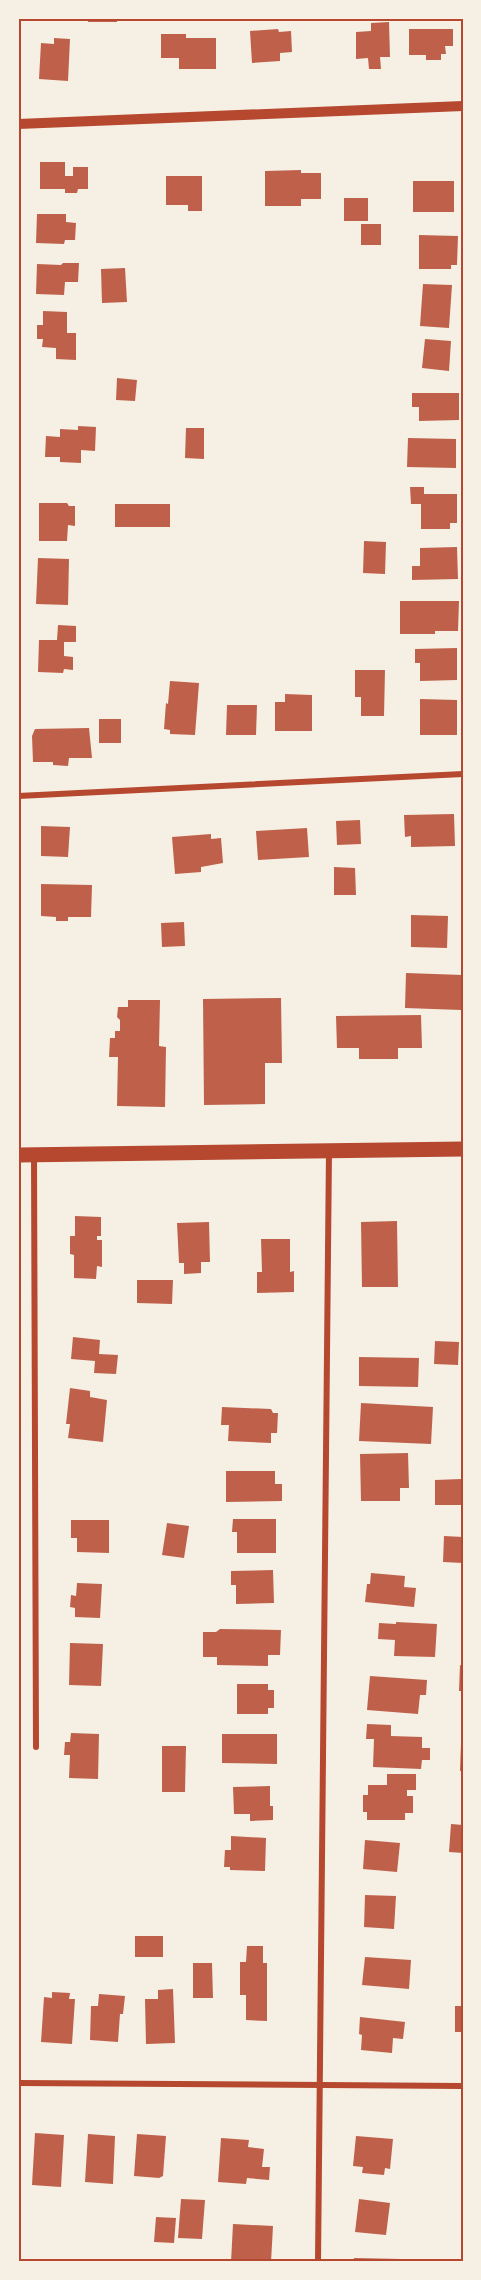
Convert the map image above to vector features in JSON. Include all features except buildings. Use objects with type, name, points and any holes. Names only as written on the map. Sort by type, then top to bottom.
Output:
[{"type":"main road","points":[[18,1155],[463,1149]]},
{"type":"street","points":[[18,124],[463,106]]},
{"type":"street","points":[[18,796],[463,774]]},
{"type":"street","points":[[318,2262],[329,1150]]},
{"type":"street","points":[[34,1155],[36,1747]]},
{"type":"street","points":[[18,2083],[463,2086]]}]
